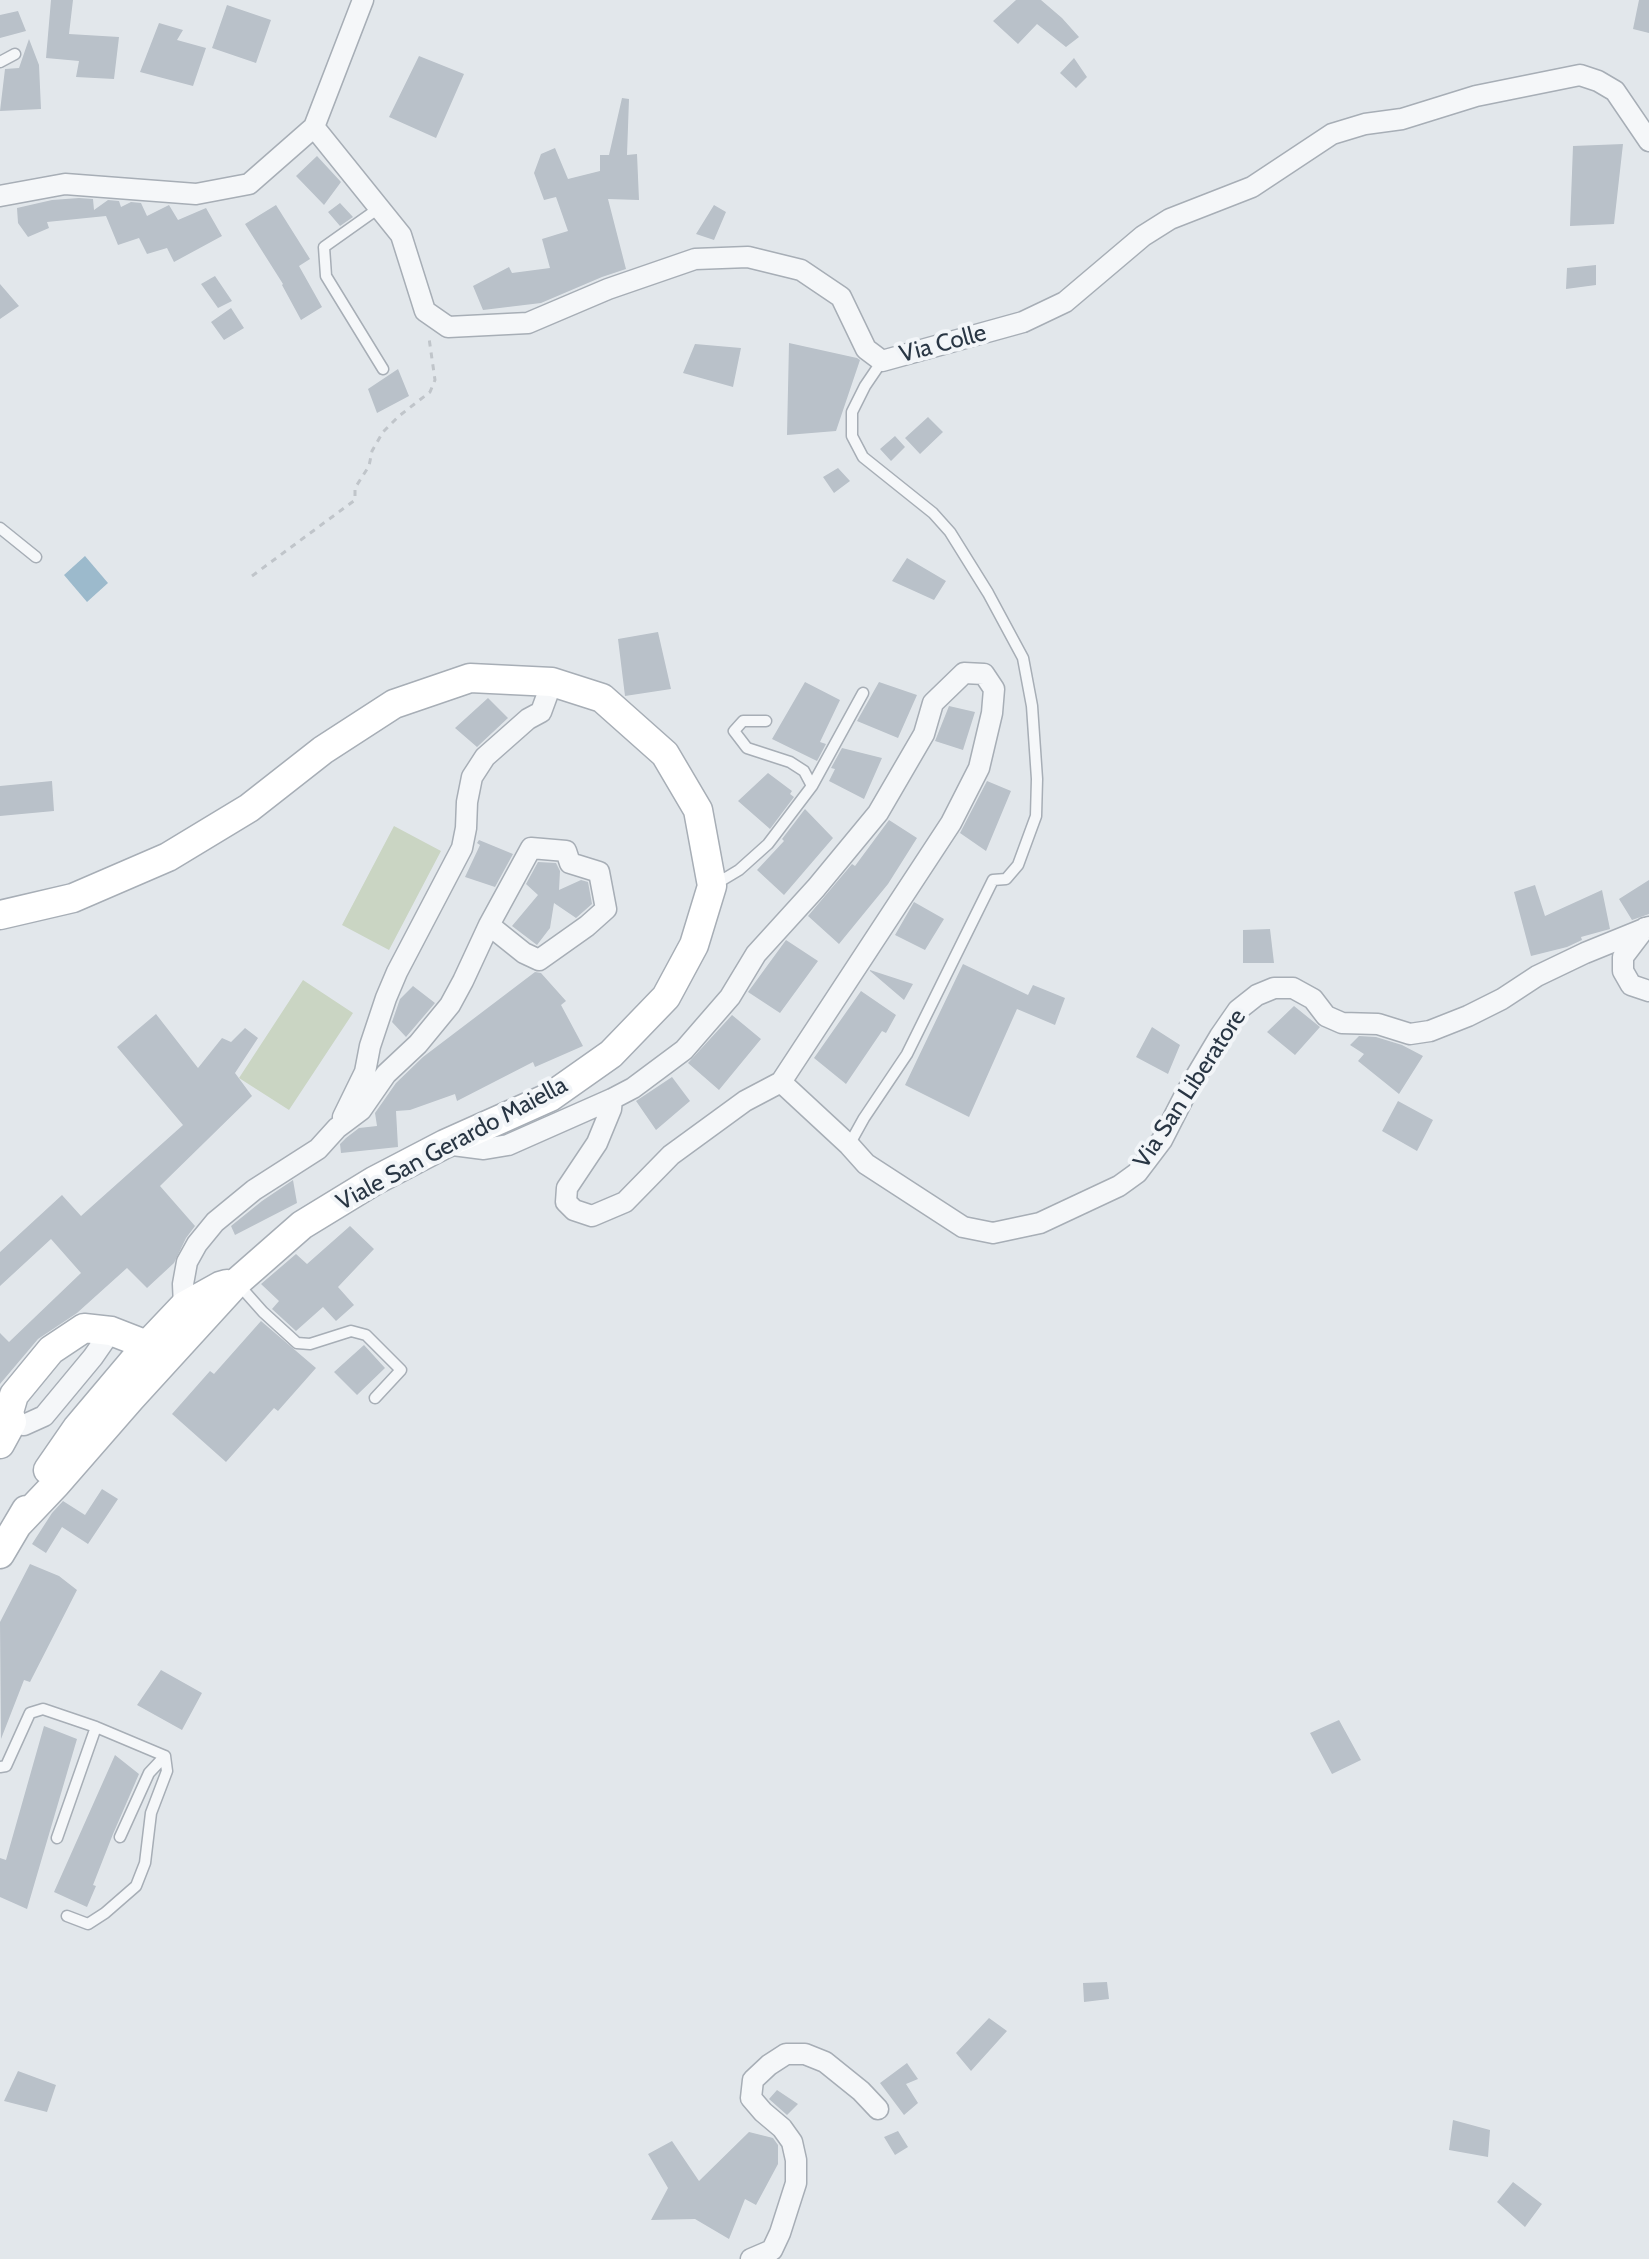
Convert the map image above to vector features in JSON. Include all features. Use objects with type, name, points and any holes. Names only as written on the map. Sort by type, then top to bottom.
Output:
[{"type":"main road","name":"Viale San Gerardo Maiella","points":[[0,915],[73,898],[168,857],[249,808],[323,750],[394,704],[470,678],[552,682],[602,698],[665,754],[698,810],[712,886],[694,945],[666,997],[611,1054],[550,1097],[445,1144],[374,1181],[302,1225],[237,1282],[220,1286],[184,1306],[77,1428],[18,1524]]},
{"type":"main road","points":[[0,1554],[18,1524],[237,1282]]},
{"type":"main road","points":[[4,1428],[14,1395],[51,1350],[84,1328],[111,1331],[147,1345]]},
{"type":"street","points":[[0,196],[65,184],[196,194],[249,184],[314,127],[363,0]]},
{"type":"street","name":"Via Colle","points":[[425,311],[448,327],[528,323],[608,289],[695,259],[748,257],[801,270],[841,297],[866,349],[882,361],[1037,316],[1065,302],[1143,236],[1170,219],[1252,187],[1332,134],[1365,124],[1402,119],[1476,96],[1580,75],[1615,91],[1649,141]]},
{"type":"street","points":[[314,127],[401,235],[425,311]]},
{"type":"street","points":[[445,1144],[484,1149],[508,1145],[633,1088],[684,1050],[730,997],[756,954],[878,813],[924,734],[933,703],[964,673],[984,674],[994,689],[992,713],[979,768],[951,823],[781,1082],[745,1101],[671,1155],[625,1202],[592,1216],[574,1210],[566,1202],[567,1188],[597,1143],[612,1099]]},
{"type":"street","points":[[337,1128],[365,1072],[370,1046],[397,972],[462,848],[472,777],[485,757],[528,719],[541,712],[552,682]]},
{"type":"street","points":[[184,1306],[183,1284],[187,1262],[215,1222],[254,1190],[318,1149],[337,1128],[361,1110],[386,1074],[418,1044],[450,1005],[489,925],[531,848],[566,851],[570,863],[599,872],[606,909],[539,960],[524,953],[489,925]]},
{"type":"street","points":[[1647,928],[1623,957],[1623,971],[1631,985],[1649,991]]},
{"type":"street","name":"Via San Liberatore","points":[[781,1082],[866,1164],[963,1227],[993,1233],[1040,1223],[1083,1205],[1137,1173],[1162,1140],[1220,1036],[1238,1010],[1257,995],[1274,988],[1293,988],[1313,999],[1326,1016],[1342,1023],[1378,1024],[1410,1034],[1430,1031],[1502,999],[1537,976],[1585,953],[1647,928]]},
{"type":"street","points":[[751,2259],[772,2250],[796,2183],[792,2142],[751,2098],[753,2080],[786,2054],[805,2054],[825,2062],[878,2109]]},
{"type":"lane","points":[[0,62],[15,54]]},
{"type":"lane","points":[[380,208],[324,247],[326,276],[383,369]]},
{"type":"lane","points":[[849,1145],[907,1054],[993,880],[1006,879],[1018,865],[1036,816],[1032,706],[1023,658],[950,532],[933,513],[863,457],[852,436],[852,412],[882,361]]},
{"type":"lane","points":[[0,528],[36,557]]},
{"type":"lane","points":[[712,886],[739,870],[768,844],[812,786],[863,693]]},
{"type":"lane","points":[[766,721],[743,721],[734,731],[747,748],[790,762],[804,771],[812,786]]},
{"type":"lane","points":[[237,1282],[263,1312],[297,1343],[310,1344],[351,1331],[366,1335],[401,1370],[375,1398]]},
{"type":"lane","points":[[0,1767],[6,1766],[30,1713],[43,1709],[165,1756]]},
{"type":"lane","points":[[57,1838],[96,1727]]},
{"type":"lane","points":[[120,1837],[149,1773],[165,1756]]},
{"type":"lane","points":[[67,1916],[88,1924],[136,1886],[145,1863],[151,1813],[167,1771],[165,1756]]},
{"type":"path","points":[[252,576],[355,500],[355,488],[369,466],[372,451],[383,432],[430,392],[435,380],[425,311]]},
{"type":"green space","points":[[394,826],[441,851],[389,950],[342,925]]},
{"type":"green space","points":[[303,980],[353,1013],[289,1110],[239,1078]]},
{"type":"water","points":[[85,556],[108,583],[87,602],[64,575]]},
{"type":"building","points":[[51,0],[73,0],[69,34],[119,37],[114,79],[76,77],[79,61],[46,58]]},
{"type":"building","points":[[1016,0],[1041,0],[1079,37],[1066,47],[1037,24],[1018,44],[993,21]]},
{"type":"building","points":[[1639,0],[1649,0],[1649,33],[1633,29]]},
{"type":"building","points":[[227,5],[271,20],[256,63],[212,48]]},
{"type":"building","points":[[18,11],[26,31],[0,38],[0,15]]},
{"type":"building","points":[[159,23],[183,30],[177,40],[206,48],[193,86],[140,72]]},
{"type":"building","points":[[29,39],[39,65],[41,109],[0,111],[5,69],[19,68]]},
{"type":"building","points":[[419,56],[464,74],[436,138],[389,117]]},
{"type":"building","points":[[1074,58],[1087,77],[1076,88],[1060,73]]},
{"type":"building","points":[[622,98],[629,99],[627,155],[637,154],[639,200],[608,199],[626,269],[541,303],[483,310],[473,286],[509,267],[512,273],[550,268],[542,239],[568,231],[556,197],[544,200],[534,173],[541,154],[555,148],[568,179],[600,171],[600,155],[609,155]]},
{"type":"building","points":[[1623,144],[1614,224],[1570,226],[1573,146]]},
{"type":"building","points":[[317,156],[341,182],[324,205],[296,176]]},
{"type":"building","points":[[79,198],[93,199],[94,210],[108,200],[119,201],[121,207],[131,202],[141,203],[147,216],[169,205],[178,220],[206,208],[222,236],[174,262],[167,248],[147,254],[139,238],[118,245],[106,216],[47,222],[49,228],[28,237],[18,223],[17,208]]},
{"type":"building","points":[[340,203],[353,217],[340,226],[328,212]]},
{"type":"building","points":[[276,205],[310,259],[299,266],[322,307],[301,320],[283,284],[245,224]]},
{"type":"building","points":[[714,205],[726,212],[714,240],[696,234]]},
{"type":"building","points":[[1596,265],[1596,285],[1566,289],[1567,268]]},
{"type":"building","points":[[215,276],[232,301],[218,308],[201,284]]},
{"type":"building","points":[[0,284],[19,306],[0,319]]},
{"type":"building","points":[[231,308],[244,328],[224,340],[211,322]]},
{"type":"building","points":[[789,343],[860,360],[836,431],[787,435]]},
{"type":"building","points":[[695,344],[741,348],[733,387],[683,373]]},
{"type":"building","points":[[398,369],[409,396],[377,413],[368,389]]},
{"type":"building","points":[[928,417],[943,432],[920,454],[905,438]]},
{"type":"building","points":[[895,436],[905,447],[891,461],[880,449]]},
{"type":"building","points":[[838,468],[850,481],[834,493],[823,477]]},
{"type":"building","points":[[907,558],[946,581],[934,600],[892,581]]},
{"type":"building","points":[[658,632],[671,689],[625,696],[618,639]]},
{"type":"building","points":[[805,682],[840,700],[820,742],[826,744],[817,761],[772,739]]},
{"type":"building","points":[[879,682],[917,695],[898,738],[857,721]]},
{"type":"building","points":[[488,698],[508,718],[477,747],[455,728]]},
{"type":"building","points":[[949,706],[975,712],[963,750],[935,741]]},
{"type":"building","points":[[842,748],[882,758],[864,799],[829,781],[835,769],[831,768]]},
{"type":"building","points":[[768,773],[792,791],[790,794],[794,797],[770,829],[738,801]]},
{"type":"building","points":[[52,781],[54,811],[0,816],[0,786]]},
{"type":"building","points":[[987,781],[1011,791],[986,851],[960,833]]},
{"type":"building","points":[[805,809],[833,838],[784,895],[757,870],[784,841],[782,839]]},
{"type":"building","points":[[889,820],[917,838],[888,884],[839,944],[808,916],[852,864],[855,866]]},
{"type":"building","points":[[479,840],[513,854],[495,887],[465,877],[480,845],[477,843]]},
{"type":"building","points":[[538,862],[556,863],[560,871],[559,890],[581,880],[588,882],[592,904],[576,918],[554,903],[550,928],[537,945],[512,926],[538,895],[526,884]]},
{"type":"building","points":[[1649,880],[1649,914],[1632,920],[1619,899]]},
{"type":"building","points":[[1535,885],[1545,916],[1602,890],[1610,929],[1581,937],[1582,940],[1567,947],[1531,956],[1514,892]]},
{"type":"building","points":[[914,902],[944,919],[925,950],[895,935]]},
{"type":"building","points":[[1270,929],[1274,963],[1243,963],[1243,930]]},
{"type":"building","points":[[786,940],[818,961],[780,1013],[748,992]]},
{"type":"building","points":[[963,964],[1028,995],[1033,985],[1065,998],[1055,1025],[1017,1009],[969,1117],[905,1085]]},
{"type":"building","points":[[870,971],[913,984],[904,1000]]},
{"type":"building","points":[[535,972],[541,973],[566,1001],[561,1005],[583,1046],[535,1067],[533,1062],[457,1101],[455,1094],[410,1110],[396,1111],[398,1147],[341,1153],[340,1144],[359,1128],[377,1126],[375,1113],[396,1083],[423,1057]]},
{"type":"building","points":[[413,986],[435,1003],[406,1037],[392,1022],[400,999]]},
{"type":"building","points":[[861,991],[896,1015],[886,1033],[882,1031],[846,1084],[814,1058]]},
{"type":"building","points":[[1294,1006],[1320,1027],[1295,1055],[1267,1032]]},
{"type":"building","points":[[156,1014],[198,1068],[222,1038],[231,1042],[245,1028],[258,1038],[235,1073],[252,1096],[160,1186],[195,1226],[174,1263],[147,1288],[127,1268],[77,1313],[38,1339],[0,1384],[0,1333],[9,1342],[81,1273],[51,1239],[0,1286],[0,1252],[62,1195],[81,1216],[183,1125],[117,1047]]},
{"type":"building","points":[[732,1015],[761,1039],[719,1090],[688,1063]]},
{"type":"building","points":[[1152,1027],[1180,1045],[1168,1074],[1136,1057]]},
{"type":"building","points":[[1359,1036],[1376,1037],[1402,1045],[1423,1056],[1399,1094],[1358,1061],[1364,1054],[1350,1045]]},
{"type":"building","points":[[672,1077],[690,1101],[656,1130],[636,1101]]},
{"type":"building","points":[[1398,1101],[1433,1120],[1417,1151],[1382,1131]]},
{"type":"building","points":[[293,1180],[297,1203],[235,1235],[231,1226]]},
{"type":"building","points":[[350,1226],[374,1249],[338,1287],[354,1305],[336,1321],[323,1307],[296,1331],[272,1309],[279,1301],[261,1284],[296,1254],[307,1264]]},
{"type":"building","points":[[261,1321],[316,1368],[278,1411],[274,1408],[226,1462],[172,1414],[210,1371],[214,1374]]},
{"type":"building","points":[[364,1345],[385,1368],[357,1395],[334,1372]]},
{"type":"building","points":[[102,1489],[118,1499],[88,1544],[62,1527],[46,1553],[32,1544],[63,1501],[85,1515]]},
{"type":"building","points":[[30,1564],[59,1576],[77,1590],[30,1682],[24,1680],[1,1739],[0,1622]]},
{"type":"building","points":[[161,1670],[202,1693],[182,1730],[137,1705]]},
{"type":"building","points":[[1339,1720],[1361,1760],[1332,1774],[1310,1733]]},
{"type":"building","points":[[44,1726],[77,1739],[27,1909],[0,1897],[0,1858],[6,1860]]},
{"type":"building","points":[[115,1755],[139,1774],[93,1885],[96,1886],[87,1907],[54,1892]]},
{"type":"building","points":[[1107,1982],[1109,1999],[1084,2002],[1083,1983]]},
{"type":"building","points":[[989,2018],[1007,2031],[971,2071],[956,2053]]},
{"type":"building","points":[[907,2063],[918,2079],[906,2084],[918,2103],[904,2115],[880,2083]]},
{"type":"building","points":[[18,2071],[56,2085],[47,2112],[4,2101]]},
{"type":"building","points":[[777,2090],[798,2104],[787,2115],[769,2099]]},
{"type":"building","points":[[1453,2120],[1490,2130],[1488,2157],[1449,2150]]},
{"type":"building","points":[[898,2131],[908,2147],[895,2155],[884,2137]]},
{"type":"building","points":[[749,2132],[773,2138],[778,2145],[778,2164],[756,2205],[745,2199],[729,2239],[695,2219],[651,2220],[668,2188],[648,2154],[672,2141],[699,2181]]},
{"type":"building","points":[[1513,2182],[1542,2204],[1525,2227],[1497,2202]]}]
